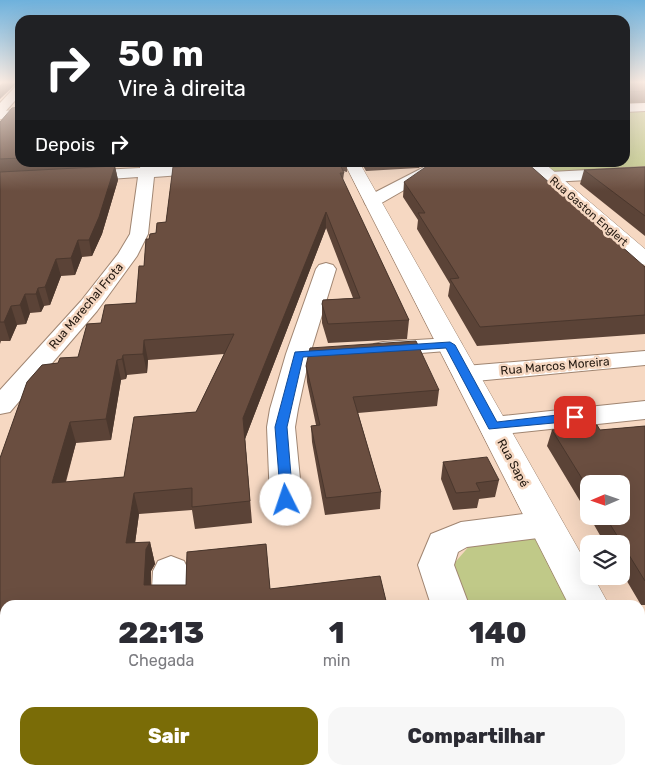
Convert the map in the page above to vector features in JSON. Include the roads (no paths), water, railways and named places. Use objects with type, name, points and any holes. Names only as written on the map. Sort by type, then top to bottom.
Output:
[{"type":"street","points":[[69,176],[148,167],[224,168]]},
{"type":"street","name":"Rua Marechal Frota","points":[[0,406],[89,306],[127,256],[140,234],[148,167]]},
{"type":"street","name":"Rua Sapé","points":[[354,167],[586,600]]},
{"type":"street","points":[[372,202],[437,167]]},
{"type":"street","name":"Rua Gaston Englert","points":[[538,167],[645,259]]},
{"type":"street","points":[[550,178],[645,172]]},
{"type":"street","points":[[286,500],[281,427],[308,354],[326,270]]},
{"type":"street","points":[[365,350],[450,345]]},
{"type":"street","name":"Rua Marcos Moreira","points":[[465,374],[645,358]]},
{"type":"street","points":[[493,426],[645,410]]},
{"type":"street","points":[[448,600],[436,565],[443,544],[461,535],[546,524]]}]
